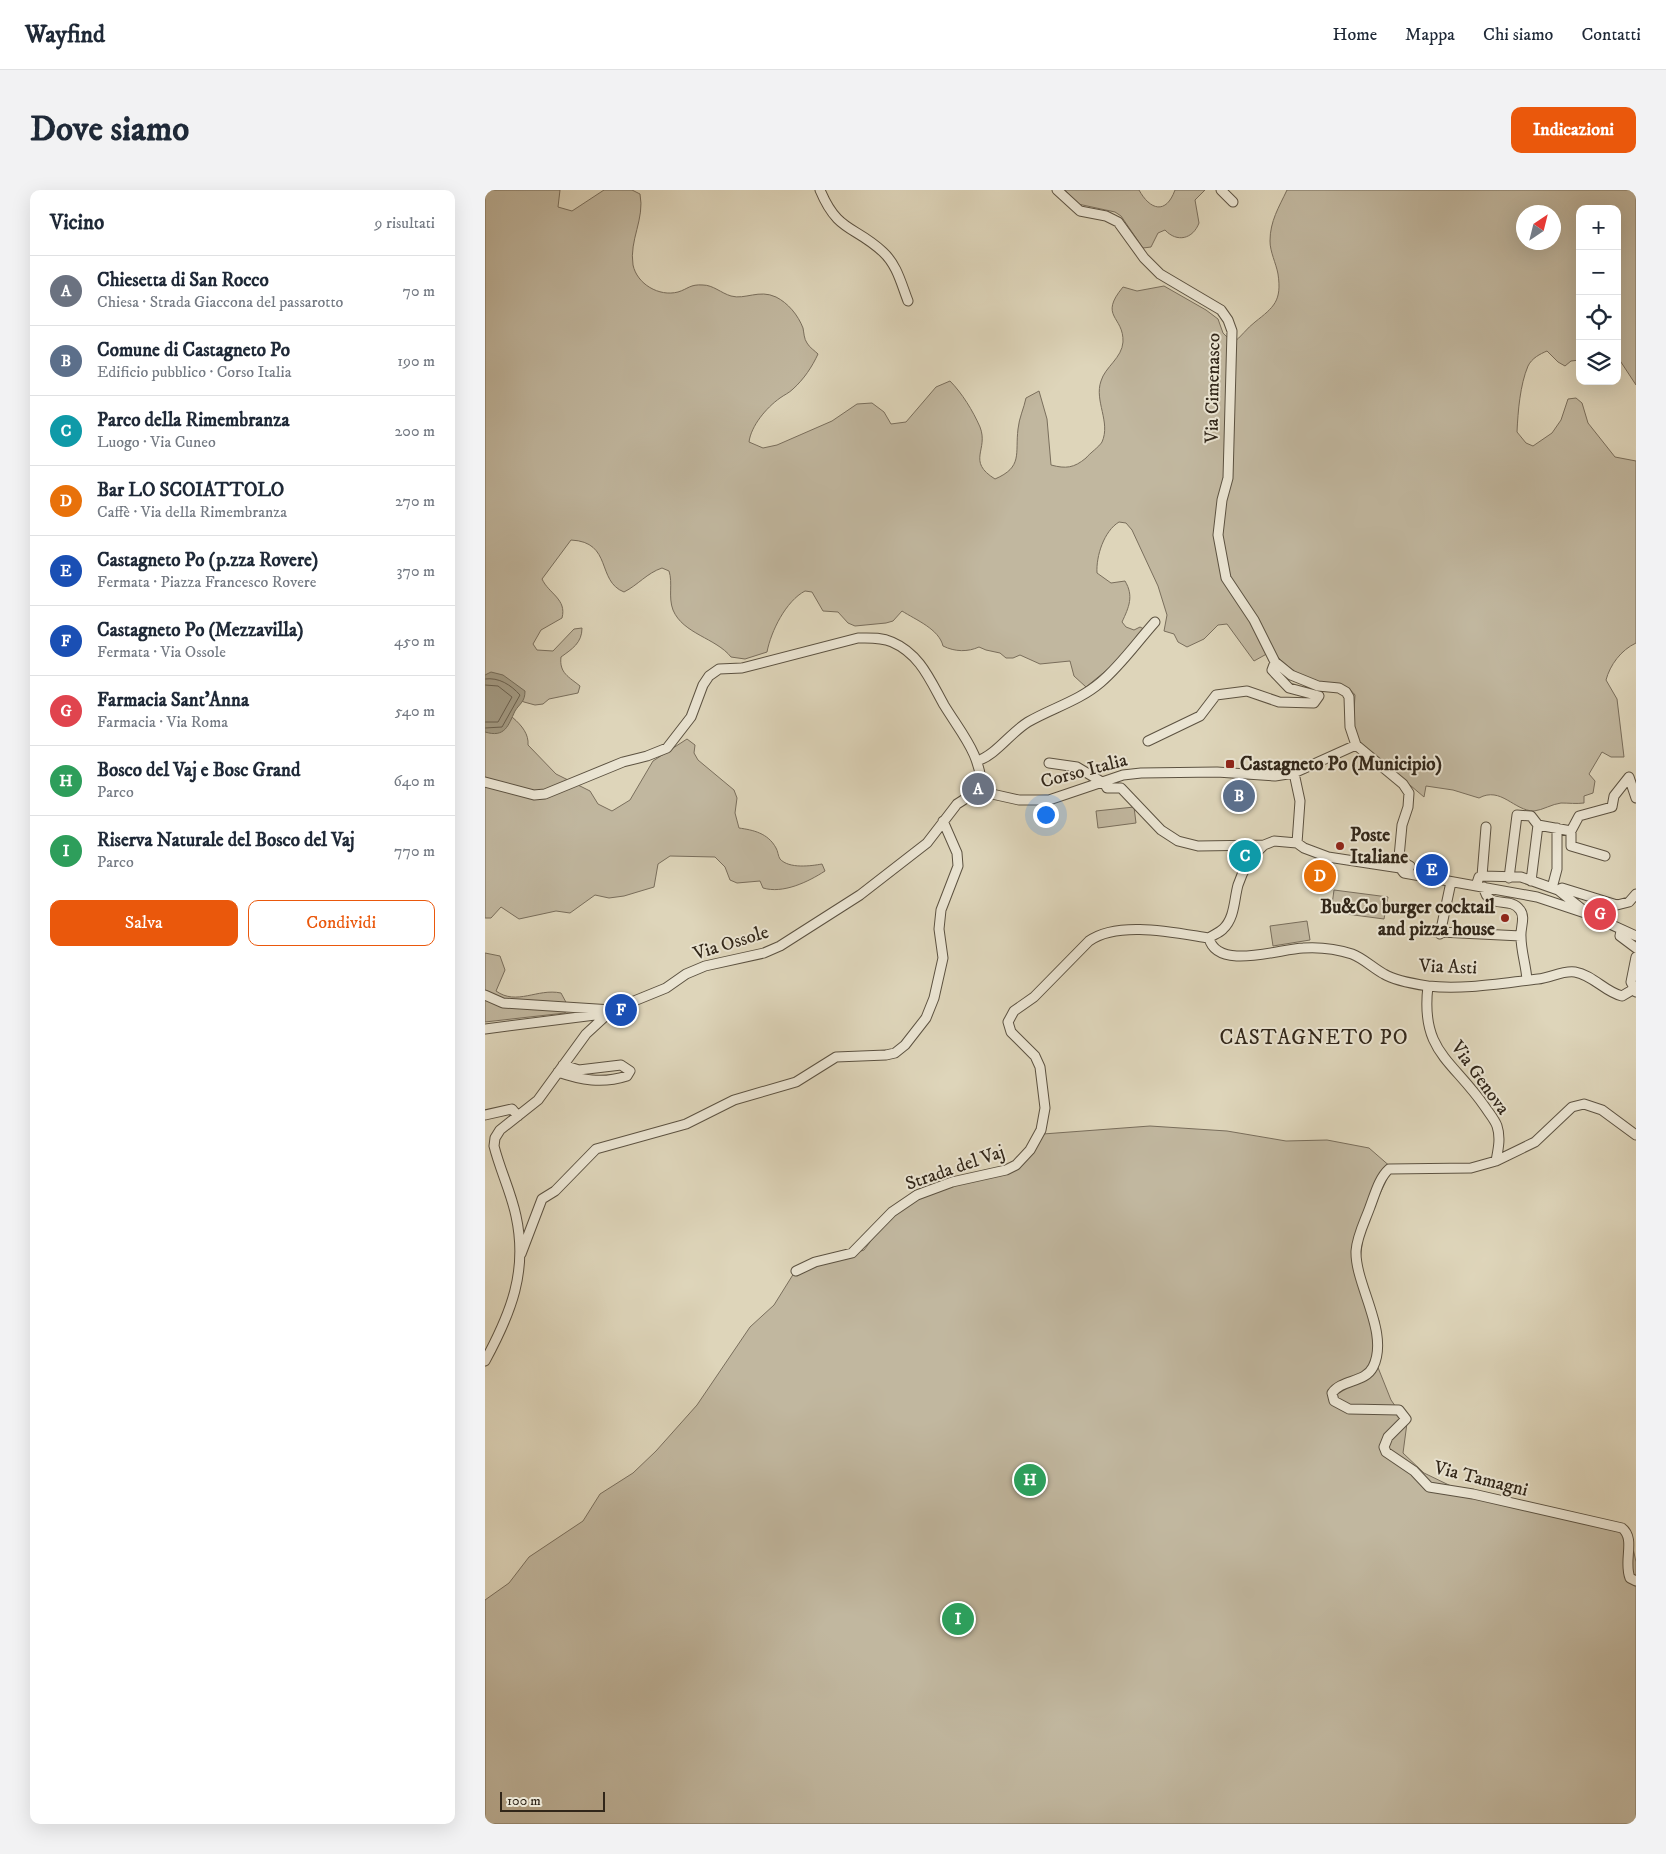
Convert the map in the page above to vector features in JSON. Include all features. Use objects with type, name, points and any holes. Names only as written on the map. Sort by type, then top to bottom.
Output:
[{"type":"street","points":[[820,190],[830,212],[839,223],[882,252],[895,266],[907,300]]},
{"type":"street","name":"Via Cimenasco","points":[[1057,190],[1080,211],[1106,216],[1118,222],[1144,258],[1161,274],[1221,310],[1229,320],[1232,331],[1228,478],[1222,500],[1218,535],[1226,578],[1254,620],[1275,662],[1291,674],[1319,686],[1339,688],[1346,692],[1349,697],[1350,727],[1356,745]]},
{"type":"street","points":[[1221,190],[1233,202]]},
{"type":"street","points":[[977,761],[988,757],[1007,737],[1029,722],[1079,697],[1101,682],[1155,622]]},
{"type":"street","points":[[485,782],[534,795],[545,794],[623,762],[647,756],[667,748],[679,736],[691,717],[703,685],[709,676],[719,669],[742,668],[858,638],[893,642],[915,658],[924,668],[949,712],[967,737],[977,761],[982,781],[982,794]]},
{"type":"street","name":"Via Cimenasco","points":[[1148,741],[1200,716],[1216,695],[1247,691],[1279,702],[1315,703],[1319,696],[1289,688],[1272,670],[1275,662]]},
{"type":"street","points":[[1356,745],[1403,784],[1409,793],[1408,807],[1402,825],[1401,851],[1405,867]]},
{"type":"street","name":"Corso Italia","points":[[982,794],[1019,800],[1049,800],[1103,782],[1141,773],[1217,772],[1261,777],[1294,772],[1356,745]]},
{"type":"street","points":[[1049,763],[1077,767],[1103,782],[1107,788],[1121,788],[1161,830],[1178,841],[1197,846],[1264,845]]},
{"type":"street","points":[[1294,772],[1300,801],[1297,843]]},
{"type":"street","points":[[1605,856],[1571,846],[1571,831],[1579,816],[1612,807],[1619,788],[1629,777],[1636,798]]},
{"type":"street","name":"Via Ossole","points":[[519,1259],[516,1215],[497,1160],[495,1146],[497,1134],[538,1100],[586,1034],[612,1010],[666,988],[686,974],[705,966],[764,953],[780,946],[860,895],[927,843],[957,804],[982,794]]},
{"type":"street","points":[[1509,878],[1517,815],[1531,816],[1538,824],[1571,831]]},
{"type":"street","points":[[485,1361],[513,1304],[519,1259],[542,1199],[555,1191],[596,1149],[686,1124],[734,1100],[796,1082],[836,1057],[886,1055],[895,1053],[905,1045],[926,1018],[934,998],[943,958],[939,929],[941,910],[958,866],[957,853],[943,821]]},
{"type":"street","points":[[1531,881],[1538,824]]},
{"type":"street","points":[[1486,827],[1482,876],[1479,877],[1480,886],[1489,900],[1520,909],[1523,916],[1521,936],[1527,980]]},
{"type":"street","points":[[1555,889],[1557,828]]},
{"type":"street","points":[[1209,938],[1223,929],[1229,921],[1234,908],[1238,884],[1253,854],[1264,845],[1274,841],[1297,843],[1304,848],[1328,857],[1405,867],[1424,876],[1537,897],[1588,914],[1621,931],[1636,936]]},
{"type":"street","points":[[1482,876],[1521,877],[1555,889],[1588,914]]},
{"type":"street","points":[[1440,934],[1451,882]]},
{"type":"street","points":[[1555,889],[1562,888],[1617,905],[1629,902],[1636,894]]},
{"type":"street","name":"Strada del Vaj","points":[[796,1271],[815,1262],[852,1253],[892,1212],[917,1195],[952,1182],[1006,1170],[1016,1165],[1030,1150],[1041,1130],[1045,1108],[1040,1067],[1035,1056],[1011,1032],[1008,1022],[1014,1011],[1034,997],[1089,941],[1097,935],[1126,931],[1165,931],[1209,938]]},
{"type":"street","points":[[1420,931],[1440,934],[1521,936]]},
{"type":"street","points":[[1621,931],[1620,936],[1636,948]]},
{"type":"street","name":"Via Asti","points":[[1209,938],[1210,942],[1218,950],[1229,956],[1241,958],[1274,950],[1304,948],[1347,952],[1385,976],[1428,986],[1482,985],[1574,972],[1622,996],[1635,991]]},
{"type":"street","points":[[1635,991],[1631,982],[1636,957]]},
{"type":"street","name":"Via Genova","points":[[1428,986],[1427,1018],[1435,1043],[1447,1064],[1480,1099],[1497,1126],[1499,1145],[1495,1161]]},
{"type":"street","points":[[485,995],[503,1003],[612,1010]]},
{"type":"street","points":[[485,1030],[595,1015],[604,1016]]},
{"type":"street","points":[[621,1066],[630,1071],[627,1076],[619,1079],[593,1082],[560,1068],[579,1070],[621,1066]]},
{"type":"street","points":[[1495,1161],[1535,1142],[1572,1107],[1584,1104],[1602,1110],[1636,1135]]},
{"type":"street","points":[[485,1116],[512,1109],[518,1116]]},
{"type":"street","name":"Via Tamagni","points":[[1495,1161],[1471,1168],[1416,1170],[1399,1167],[1389,1169],[1384,1173],[1360,1233],[1356,1251],[1376,1333],[1375,1362],[1372,1370],[1366,1375],[1337,1386],[1332,1393],[1334,1401],[1349,1409],[1399,1410],[1406,1419],[1389,1437],[1384,1447],[1386,1452],[1413,1471],[1429,1487],[1473,1494],[1622,1528],[1627,1532],[1631,1540],[1627,1570],[1630,1578],[1636,1580]]},
{"type":"shaded area","points":[[485,190],[560,190],[558,207],[572,211],[604,190],[632,190],[640,194],[641,203],[633,247],[633,265],[639,278],[650,288],[664,293],[671,293],[692,286],[707,285],[727,295],[736,297],[758,294],[770,295],[788,306],[801,323],[809,346],[818,354],[801,381],[775,402],[760,418],[750,436],[749,442],[763,448],[777,445],[832,421],[857,404],[872,403],[884,412],[891,424],[906,422],[936,387],[950,381],[967,402],[980,427],[982,442],[980,461],[986,473],[995,479],[1010,470],[1014,464],[1017,453],[1019,425],[1026,398],[1039,391],[1047,419],[1051,465],[1061,467],[1074,466],[1086,458],[1102,442],[1105,427],[1099,389],[1103,376],[1122,348],[1122,333],[1112,311],[1116,297],[1123,287],[1137,291],[1164,286],[1218,319],[1223,333],[1233,343],[1267,312],[1275,302],[1279,291],[1278,274],[1270,245],[1270,234],[1276,214],[1287,190],[1636,190],[1636,385],[1621,362],[1621,205],[1576,205],[1576,360],[1571,361],[1565,366],[1547,351],[1534,359],[1528,366],[1523,381],[1518,416],[1517,432],[1526,443],[1533,446],[1552,433],[1561,420],[1568,399],[1576,398],[1582,403],[1588,423],[1615,457],[1636,461],[1636,643],[1617,658],[1606,680],[1617,699],[1624,757],[1611,757],[1602,752],[1589,774],[1595,781],[1593,793],[1584,796],[1584,803],[1561,803],[1534,811],[1527,810],[1494,795],[1479,798],[1453,790],[1426,786],[1424,797],[1358,741],[1353,727],[1355,695],[1351,690],[1340,685],[1306,678],[1290,668],[1272,651],[1254,661],[1227,624],[1218,625],[1204,639],[1187,647],[1178,642],[1174,634],[1164,631],[1167,615],[1158,586],[1132,530],[1126,523],[1119,522],[1109,531],[1102,544],[1097,573],[1111,583],[1125,581],[1128,586],[1130,602],[1122,622],[1126,627],[1134,630],[1140,627],[1144,629],[1114,664],[1086,687],[1074,676],[1070,661],[1040,664],[1020,655],[1006,658],[1000,653],[979,647],[970,650],[952,649],[943,646],[941,640],[932,630],[902,611],[893,621],[855,626],[848,623],[838,612],[823,611],[812,592],[805,591],[792,602],[780,617],[767,652],[745,659],[731,657],[717,645],[684,625],[678,618],[672,605],[669,571],[662,568],[657,570],[624,592],[615,587],[610,580],[599,554],[593,547],[584,542],[571,540],[542,579],[560,601],[563,611],[562,618],[541,630],[533,644],[537,650],[553,651],[574,629],[582,628],[578,642],[561,657],[563,671],[580,686],[578,693],[549,699],[543,704],[535,705],[524,702],[485,683]]},
{"type":"shaded area","points":[[1065,190],[1139,190],[1148,202],[1158,207],[1167,203],[1175,190],[1205,190],[1195,200],[1199,223],[1193,233],[1179,238],[1165,230],[1158,233],[1151,247],[1143,248],[1121,216],[1115,212],[1078,204]]},
{"type":"shaded area","points":[[485,698],[506,712],[519,724],[527,737],[528,745],[556,774],[590,791],[598,804],[612,811],[630,800],[653,761],[687,739],[695,745],[694,753],[698,760],[734,790],[737,798],[735,813],[739,828],[755,831],[769,839],[776,848],[780,859],[784,862],[794,866],[822,864],[825,871],[795,886],[771,889],[763,888],[760,881],[737,883],[730,880],[725,867],[715,857],[670,856],[658,864],[654,887],[624,896],[609,898],[595,895],[570,913],[556,911],[519,919],[501,907],[491,918],[485,918]]},
{"type":"shaded area","points":[[1134,807],[1136,823],[1098,828],[1096,811]]},
{"type":"shaded area","points":[[1334,890],[1388,897],[1384,919],[1331,912]]},
{"type":"shaded area","points":[[1307,921],[1310,940],[1273,946],[1270,926]]},
{"type":"shaded area","points":[[485,953],[500,956],[505,970],[496,991],[512,997],[552,992],[561,993],[568,1006],[565,1013],[485,1022]]},
{"type":"shaded area","points":[[1150,1126],[1227,1131],[1286,1141],[1327,1140],[1369,1148],[1392,1168],[1364,1228],[1360,1261],[1366,1290],[1379,1321],[1377,1365],[1391,1400],[1407,1423],[1403,1453],[1424,1473],[1453,1487],[1630,1534],[1636,1562],[1636,1824],[485,1824],[485,1600],[509,1583],[529,1557],[583,1521],[600,1494],[633,1473],[656,1451],[697,1405],[750,1327],[774,1305],[794,1273],[864,1250],[882,1226],[917,1196],[957,1183],[1018,1169],[1032,1153],[1043,1134]]},
{"type":"water","points":[[491,672],[503,675],[525,691],[523,700],[508,726],[497,733],[485,732],[485,675]]},
{"type":"place","name":"Castagneto Po (Municipio)","points":[[1230,764]]},
{"type":"place","name":"Chiesetta di San Rocco","points":[[978,789]]},
{"type":"place","name":"Comune di Castagneto Po","points":[[1239,796]]},
{"type":"place","name":"Poste Italiane","points":[[1340,846]]},
{"type":"place","name":"Parco della Rimembranza","points":[[1245,856]]},
{"type":"place","name":"Castagneto Po (p.zza Rovere)","points":[[1432,870]]},
{"type":"place","name":"Bar LO SCOIATTOLO","points":[[1320,876]]},
{"type":"place","name":"Farmacia Sant'Anna","points":[[1600,914]]},
{"type":"place","name":"Bu&Co burger cocktail and pizza house","points":[[1505,918]]},
{"type":"place","name":"Castagneto Po (Mezzavilla)","points":[[621,1010]]},
{"type":"place","name":"Bosco del Vaj e Bosc Grand","points":[[1030,1480]]},
{"type":"place","name":"Riserva Naturale del Bosco del Vaj","points":[[958,1619]]},
{"type":"district","name":"CASTAGNETO PO","points":[[1314,1038]]}]
